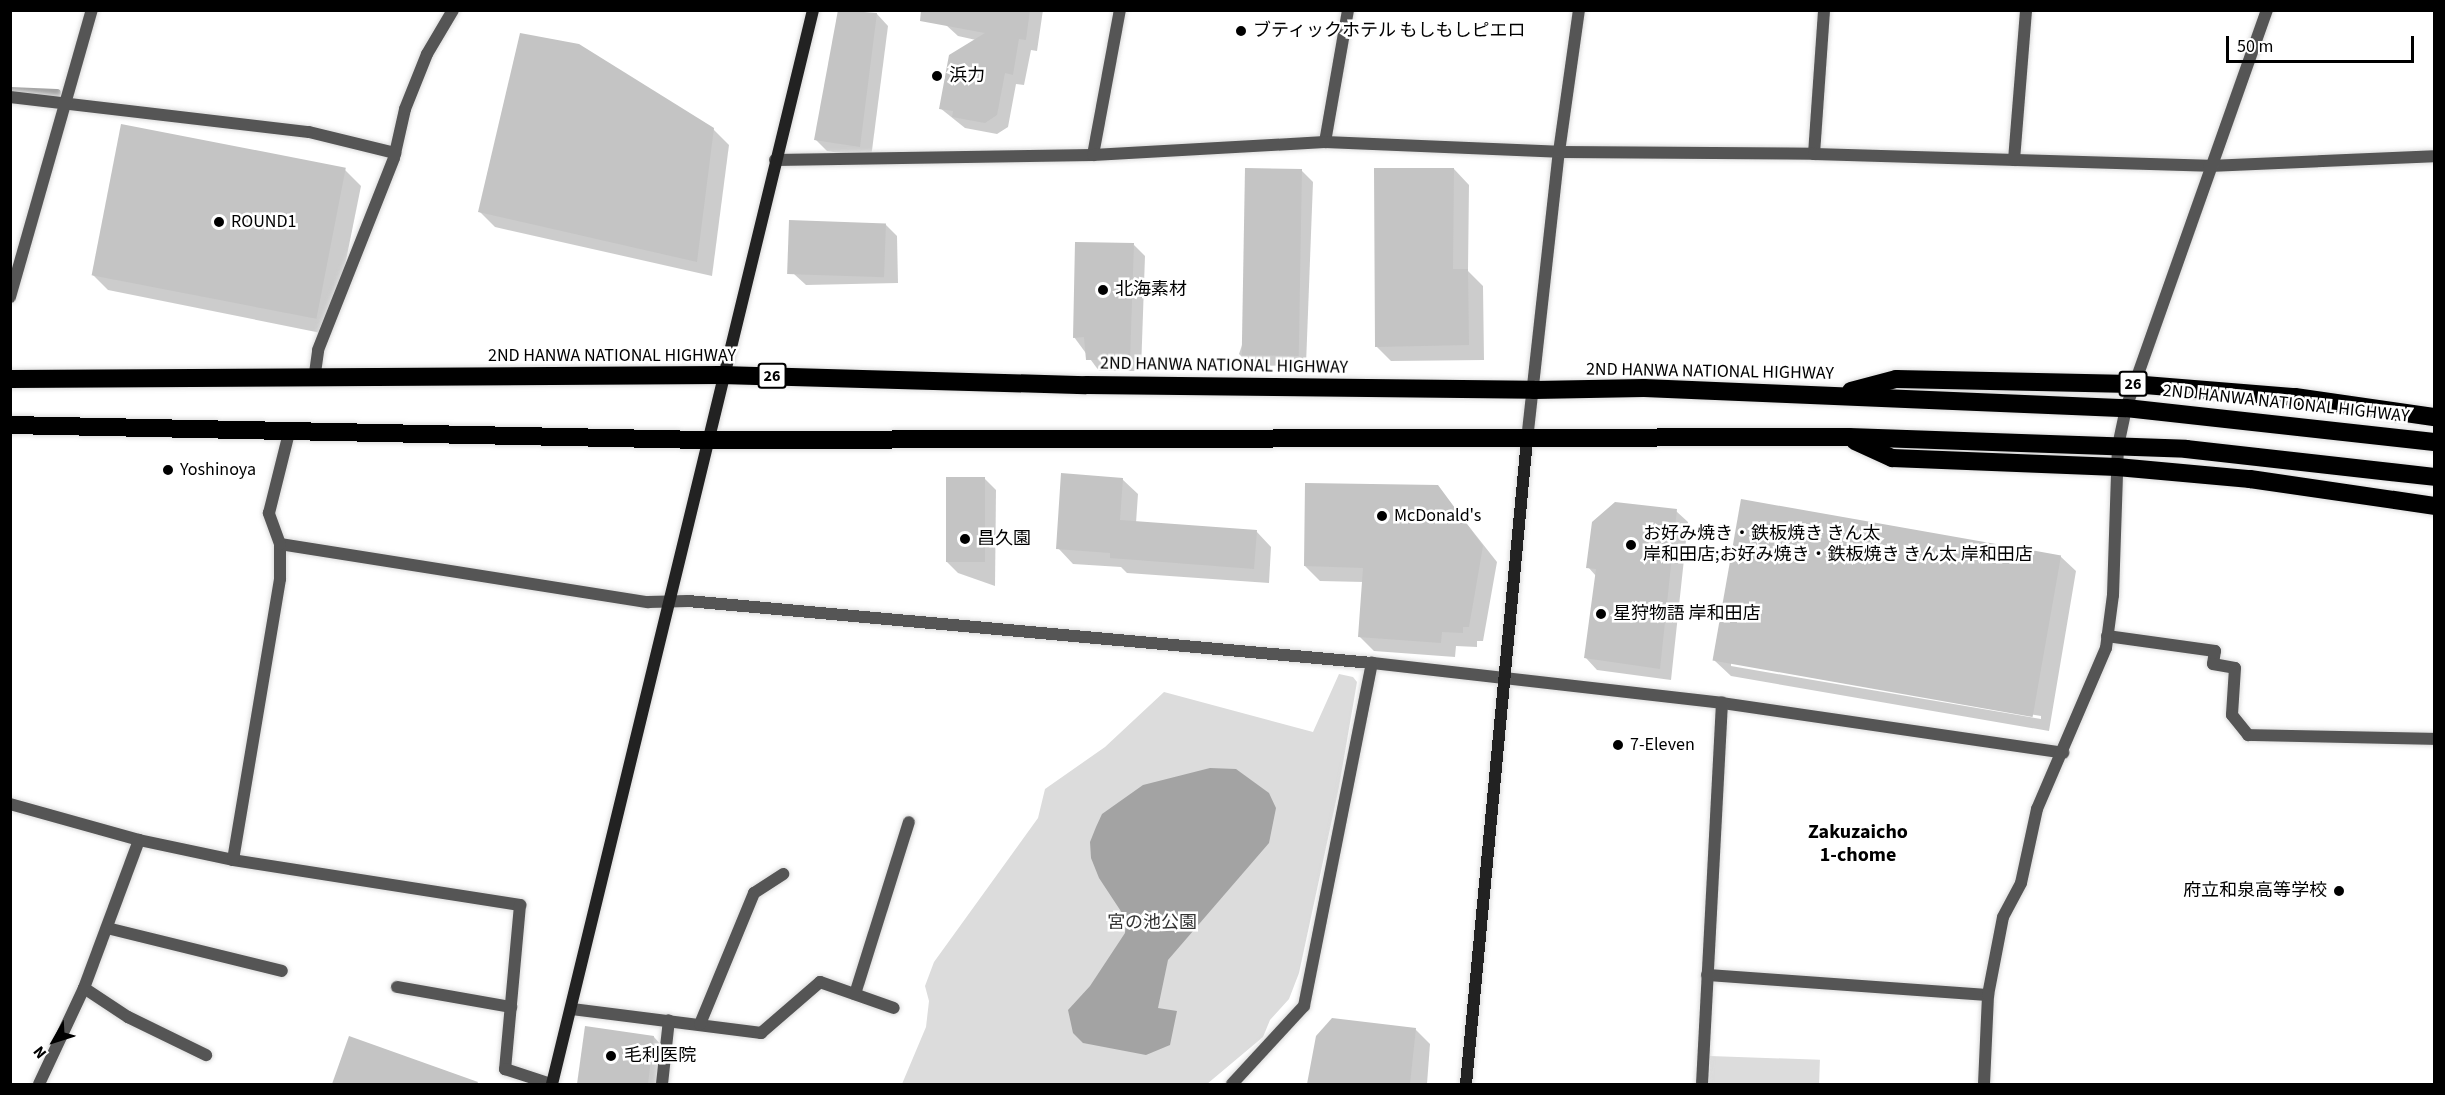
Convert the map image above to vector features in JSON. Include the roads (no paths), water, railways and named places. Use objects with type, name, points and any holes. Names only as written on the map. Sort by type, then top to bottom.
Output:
[{"type":"highway","name":"2ND HANWA NATIONAL HIGHWAY","points":[[10,379],[314,380],[721,375],[1086,385],[1534,390],[1644,388],[2126,408],[2434,442]]},
{"type":"highway","name":"26","points":[[1832,396],[1896,379],[2132,384],[2295,397],[2434,417]]},
{"type":"highway","points":[[10,425],[290,429],[705,440],[1849,438],[2186,449],[2434,477]]},
{"type":"highway","points":[[1849,438],[1892,458],[2117,467],[2250,479],[2434,506]]},
{"type":"street","points":[[10,297],[68,101],[92,10]]},
{"type":"street","points":[[314,380],[318,350],[395,153],[405,109],[423,65],[453,10]]},
{"type":"street","points":[[10,804],[139,840],[233,861],[520,905],[505,1069],[551,1084],[572,1009],[670,600],[705,440],[813,10]]},
{"type":"street","points":[[1093,155],[1120,10]]},
{"type":"street","points":[[1325,142],[1348,10]]},
{"type":"street","points":[[1466,1084],[1527,440],[1559,152],[1579,10]]},
{"type":"street","points":[[1814,154],[1824,10]]},
{"type":"street","points":[[2014,160],[2026,10]]},
{"type":"street","points":[[1984,1084],[1988,995],[2003,917],[2021,883],[2037,809],[2063,753],[2107,636],[2118,446],[2132,384],[2209,166],[2259,38],[2266,10]]},
{"type":"street","points":[[10,97],[68,101],[309,132],[395,153]]},
{"type":"street","points":[[775,160],[1093,155],[1325,142],[1559,152],[1814,154],[2209,166],[2434,156]]},
{"type":"street","points":[[233,861],[280,579],[280,544],[269,513],[290,429]]},
{"type":"street","points":[[280,544],[648,602],[670,600],[1372,663],[1722,703],[2063,753]]},
{"type":"street","points":[[2107,636],[2215,651],[2212,664],[2235,668],[2232,715],[2248,735],[2434,739]]},
{"type":"street","points":[[1232,1084],[1304,1006],[1372,663]]},
{"type":"street","points":[[1702,1084],[1722,703]]},
{"type":"street","points":[[855,994],[909,822]]},
{"type":"street","points":[[39,1084],[84,988],[139,840]]},
{"type":"street","points":[[700,1024],[754,893],[783,874]]},
{"type":"street","points":[[107,928],[282,971]]},
{"type":"street","points":[[1707,975],[1988,995]]},
{"type":"street","points":[[572,1009],[761,1033],[820,981],[894,1008]]},
{"type":"street","points":[[397,987],[511,1007]]},
{"type":"street","points":[[84,988],[128,1017],[206,1055]]},
{"type":"street","points":[[662,1084],[669,1020]]},
{"type":"waterway","points":[[10,91],[57,93]]},
{"type":"place","name":"ブティックホテル もしもしピエロ","points":[[1241,31]]},
{"type":"place","name":"浜力","points":[[937,76]]},
{"type":"place","name":"ROUND1","points":[[219,222]]},
{"type":"place","name":"北海素材","points":[[1103,290]]},
{"type":"place","name":"Yoshinoya","points":[[168,470]]},
{"type":"place","name":"McDonald's","points":[[1382,516]]},
{"type":"place","name":"昌久園","points":[[965,539]]},
{"type":"place","name":"お好み焼き・鉄板焼き きん太 岸和田店;お好み焼き・鉄板焼き きん太 岸和田店","points":[[1631,545]]},
{"type":"place","name":"星狩物語 岸和田店","points":[[1601,614]]},
{"type":"place","name":"7-Eleven","points":[[1618,745]]},
{"type":"place","name":"府立和泉高等学校","points":[[2339,891]]},
{"type":"place","name":"毛利医院","points":[[611,1056]]},
{"type":"district","name":"Zakuzaicho 1-chome","points":[[1858,844]]},
{"type":"park label","name":"宮の池公園","points":[[1152,923]]}]
